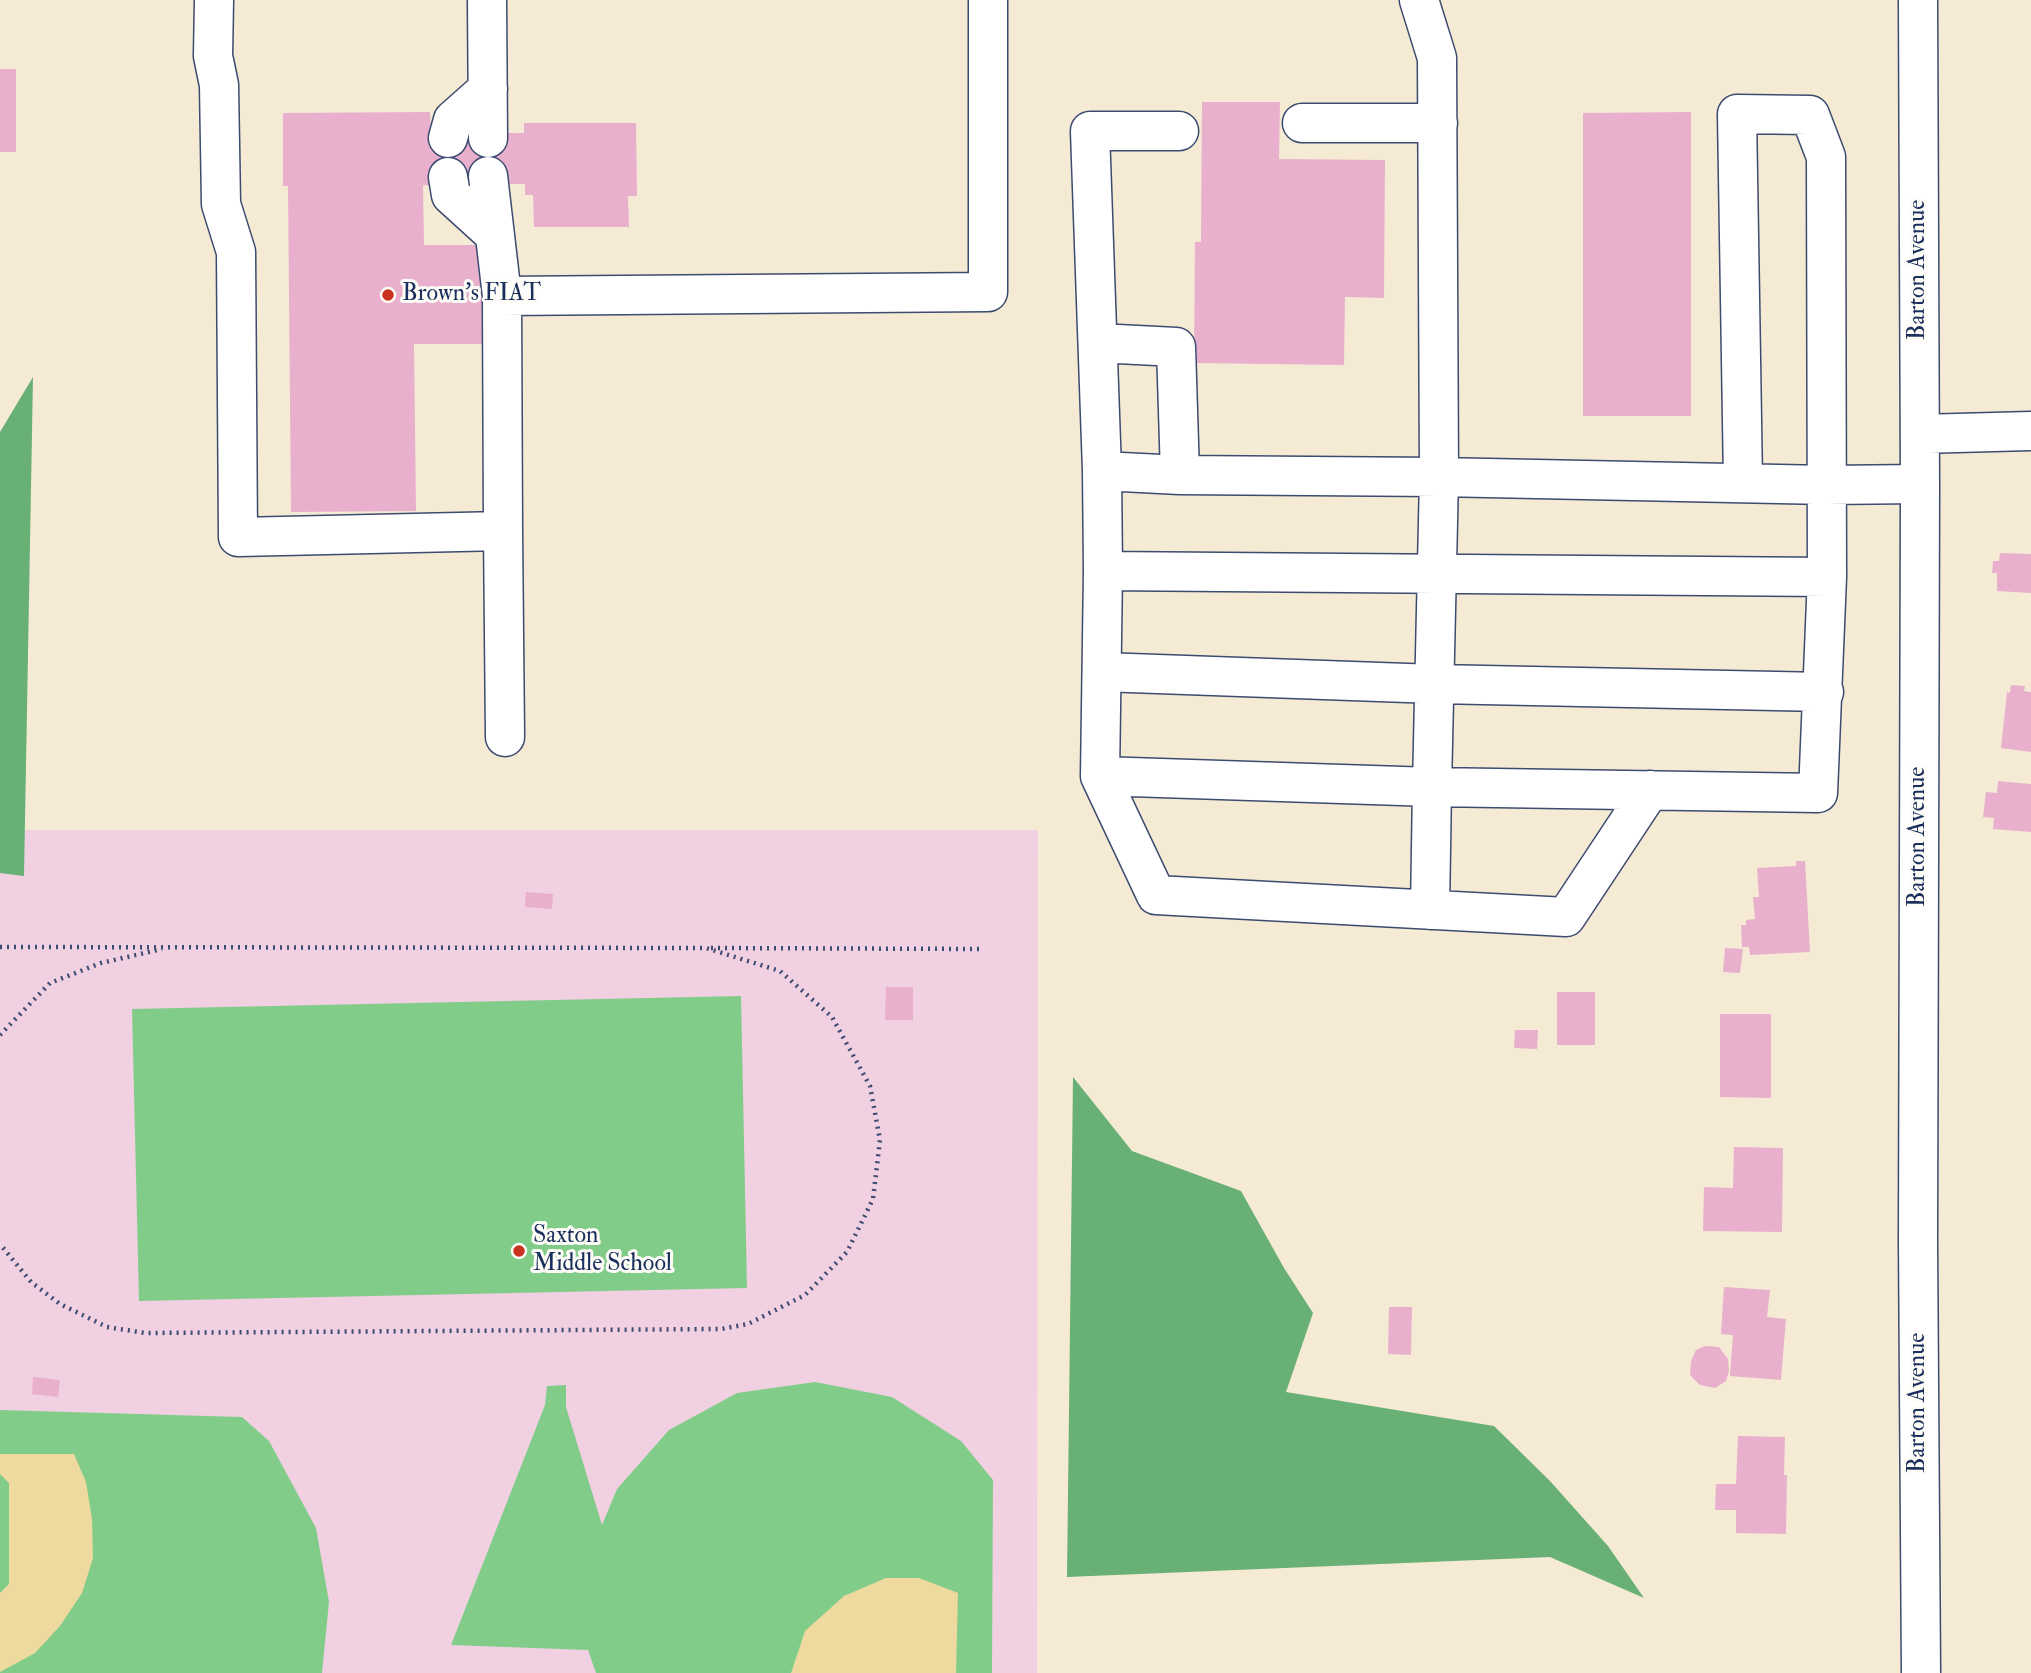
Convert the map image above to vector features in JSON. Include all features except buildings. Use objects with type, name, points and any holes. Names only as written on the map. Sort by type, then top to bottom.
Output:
[{"type":"street","points":[[214,0],[213,55],[219,85],[221,204],[236,252],[238,537],[503,531]]},
{"type":"street","points":[[487,0],[488,138]]},
{"type":"street","points":[[502,296],[988,292],[988,0]]},
{"type":"street","points":[[1419,0],[1437,58],[1438,123],[1439,477],[1430,909]]},
{"type":"street","name":"Barton Avenue","points":[[1918,0],[1918,1240],[1921,1673]]},
{"type":"street","points":[[448,138],[453,120],[488,89]]},
{"type":"street","points":[[1100,776],[1432,787],[1818,793],[1827,577],[1826,157],[1810,115],[1737,114],[1743,482]]},
{"type":"street","points":[[1302,123],[1438,123]]},
{"type":"street","points":[[1179,131],[1090,131],[1102,471],[1100,776],[1156,895],[1566,917],[1650,790]]},
{"type":"street","points":[[488,176],[502,296],[505,737]]},
{"type":"street","points":[[448,177],[451,195],[495,235]]},
{"type":"street","points":[[1097,343],[1176,347],[1180,474]]},
{"type":"street","points":[[1920,434],[2031,430]]},
{"type":"street","points":[[1102,471],[1827,485],[1920,484]]},
{"type":"street","points":[[1103,570],[1827,577]]},
{"type":"street","points":[[1102,673],[1435,684],[1824,692]]},
{"type":"path","points":[[0,947],[979,949]]},
{"type":"path","points":[[0,1035],[50,984],[101,963],[169,947]]},
{"type":"path","points":[[0,1244],[31,1282],[60,1304],[107,1328],[145,1333],[721,1329],[748,1324],[805,1295],[847,1252],[873,1199],[880,1140],[870,1086],[832,1017],[780,971],[706,948]]},
{"type":"shaded area","name":"Saxton Middle School","points":[[0,830],[1038,830],[1037,1673],[0,1673]]},
{"type":"green space","points":[[33,377],[24,876],[0,873],[0,432]]},
{"type":"green space","points":[[741,996],[747,1288],[139,1301],[132,1009]]},
{"type":"green space","points":[[1073,1077],[1132,1151],[1241,1191],[1284,1268],[1313,1313],[1286,1392],[1494,1426],[1550,1481],[1608,1546],[1644,1598],[1550,1557],[1067,1577]]},
{"type":"green space","points":[[815,1382],[892,1397],[961,1441],[993,1480],[992,1673],[596,1673],[588,1650],[451,1645],[545,1405],[547,1386],[566,1385],[566,1407],[602,1525],[617,1489],[669,1430],[737,1393]]},
{"type":"green space","points":[[0,1410],[242,1417],[269,1441],[316,1528],[329,1602],[322,1673],[0,1673]]},
{"type":"sand","points":[[0,1454],[74,1454],[86,1482],[92,1519],[93,1558],[82,1593],[60,1626],[35,1653],[0,1672],[0,1593],[9,1584],[9,1483],[0,1474]]},
{"type":"sand","points":[[886,1578],[919,1578],[958,1593],[956,1673],[791,1673],[805,1631],[844,1596]]},
{"type":"place","name":"Brown's FIAT","points":[[388,295]]},
{"type":"place","name":"Saxton Middle School","points":[[519,1251]]}]
